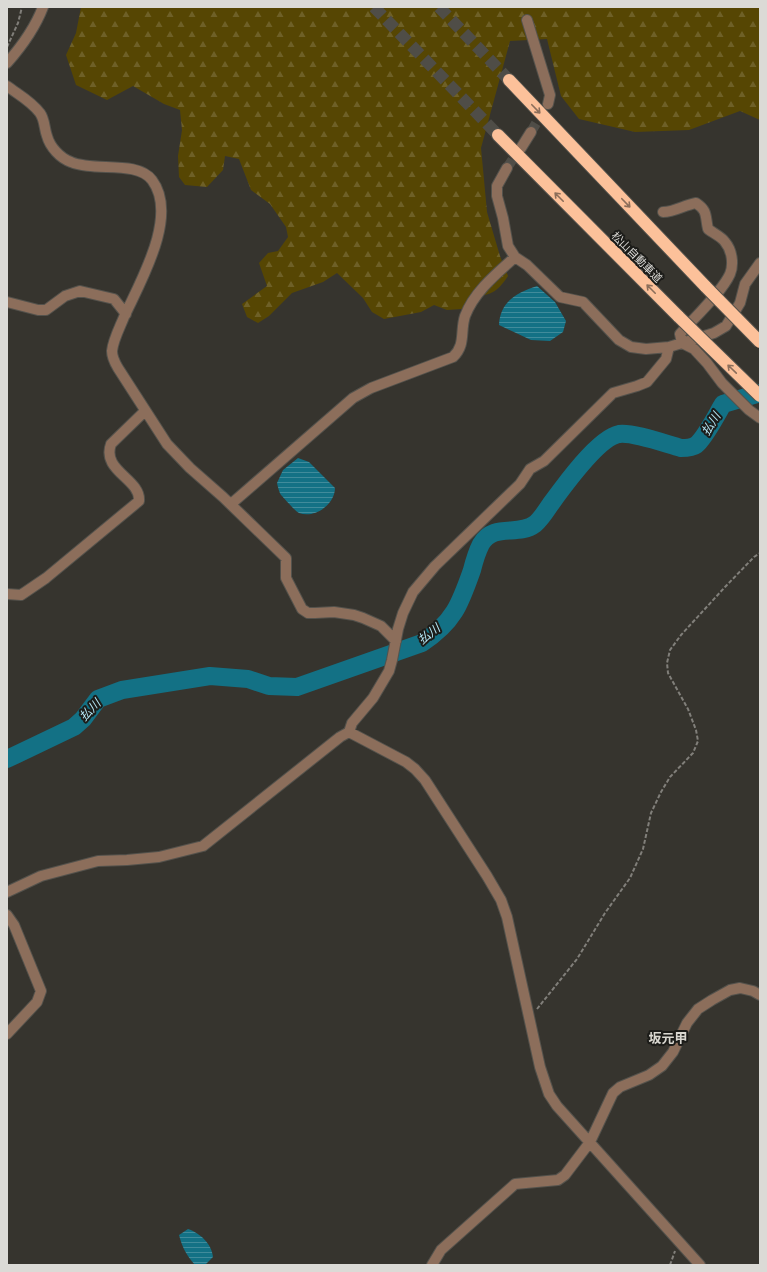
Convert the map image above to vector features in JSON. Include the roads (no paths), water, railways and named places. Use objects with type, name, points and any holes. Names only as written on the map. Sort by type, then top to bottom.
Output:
[{"type":"highway","points":[[509,80],[760,342]]},
{"type":"highway","name":"松山自動車道","points":[[498,135],[760,396]]},
{"type":"street","points":[[7,63],[24,42],[37,22],[43,7]]},
{"type":"street","points":[[527,20],[550,95],[548,104]]},
{"type":"street","points":[[7,86],[27,99],[41,114],[47,137],[52,146],[61,156],[70,162],[82,166],[133,169],[142,171],[155,184],[160,204],[161,218],[159,230],[153,253],[114,342],[112,352],[116,364],[167,444],[190,468],[231,504],[286,558],[286,578],[302,609],[308,612],[334,612],[363,618],[381,626],[396,641]]},
{"type":"street","points":[[520,148],[531,132]]},
{"type":"street","points":[[507,168],[497,186],[497,196],[508,246],[515,257],[527,265],[560,297],[583,302],[619,340],[631,347],[646,349],[669,347],[714,333],[726,326],[740,303],[745,284],[760,263]]},
{"type":"street","points":[[663,212],[671,212],[696,203],[703,208],[706,213],[708,229],[724,240],[732,256],[731,273],[724,284],[680,334],[682,343]]},
{"type":"street","points":[[231,504],[353,398],[371,388],[454,357],[461,347],[464,317],[473,301],[490,280],[515,257]]},
{"type":"street","points":[[7,302],[38,310],[46,310],[65,296],[80,291],[114,299],[126,314]]},
{"type":"street","points":[[682,343],[694,349],[722,382],[749,410],[760,418]]},
{"type":"street","points":[[7,892],[41,876],[98,862],[160,857],[204,846],[340,737],[349,732],[352,723],[373,698],[389,671],[398,629],[403,613],[413,592],[435,566],[520,484],[530,469],[544,461],[614,393],[647,382],[666,359],[669,347]]},
{"type":"street","points":[[7,594],[21,595],[41,582],[139,501],[137,491],[111,461],[109,450],[111,444],[145,411]]},
{"type":"street","points":[[349,732],[406,762],[425,780],[501,900],[507,916],[540,1067],[549,1094],[557,1106],[700,1265]]},
{"type":"street","points":[[7,915],[14,925],[41,991],[37,1002],[7,1034]]},
{"type":"street","points":[[432,1265],[442,1250],[515,1184],[558,1180],[565,1175],[590,1142],[612,1093],[620,1087],[649,1075],[662,1066],[673,1052],[687,1023],[698,1008],[735,989],[740,988],[753,991],[760,995]]},
{"type":"water","points":[[537,286],[555,302],[566,321],[563,332],[550,341],[531,340],[499,325],[500,317],[506,304],[516,295]]},
{"type":"water","points":[[298,458],[309,462],[335,488],[332,500],[328,505],[311,514],[299,513],[295,510],[281,495],[277,483],[283,470]]},
{"type":"water","points":[[188,1229],[197,1233],[208,1243],[213,1257],[205,1265],[195,1265],[183,1247],[179,1235]]},
{"type":"waterway","name":"払川","points":[[7,759],[74,727],[83,719],[98,699],[122,690],[210,676],[248,679],[269,686],[297,687],[422,643],[442,628],[449,620],[464,593],[481,544],[486,537],[499,531],[521,530],[535,524],[572,476],[591,453],[601,444],[611,437],[619,434],[625,434],[641,436],[681,448],[693,447],[699,442],[711,426],[723,404],[760,393]]},
{"type":"tunnel","points":[[374,7],[498,135]]},
{"type":"tunnel","points":[[439,7],[509,80]]},
{"type":"tunnel","points":[[531,132],[545,108]]},
{"type":"tunnel","points":[[507,168],[520,148]]},
{"type":"district","name":"坂元甲","points":[[668,1038]]}]
